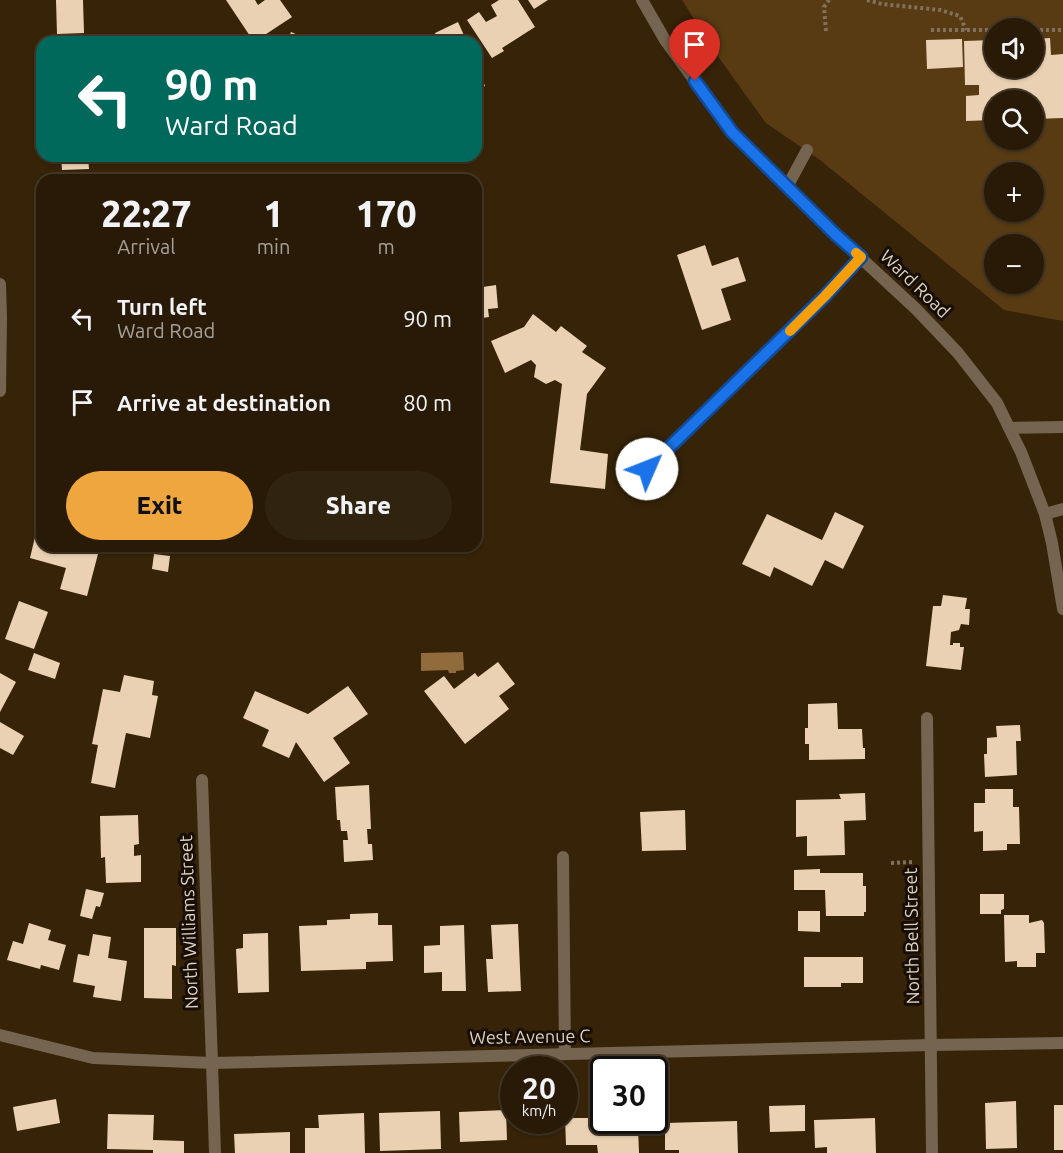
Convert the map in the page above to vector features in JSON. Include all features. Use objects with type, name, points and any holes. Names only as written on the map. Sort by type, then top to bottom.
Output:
[{"type":"street","name":"Ward Road","points":[[642,0],[665,40],[732,132],[835,234],[916,309],[958,353],[997,403],[1021,452],[1046,514],[1063,609]]},
{"type":"street","points":[[788,187],[807,150]]},
{"type":"street","points":[[647,469],[825,296],[861,257]]},
{"type":"street","points":[[0,284],[0,391]]},
{"type":"street","points":[[1010,429],[1063,427]]},
{"type":"street","points":[[1046,514],[1063,509]]},
{"type":"street","name":"North Bell Street","points":[[927,718],[932,1153]]},
{"type":"street","name":"North Williams Street","points":[[202,780],[215,1153]]},
{"type":"street","points":[[564,857],[565,1054]]},
{"type":"street","name":"West Avenue C","points":[[0,1035],[93,1058],[212,1063],[1063,1043]]},
{"type":"path","points":[[825,31],[824,7],[830,0]]},
{"type":"path","points":[[867,0],[882,4],[940,10],[960,16],[966,30]]},
{"type":"path","points":[[931,30],[984,30]]},
{"type":"path","points":[[1044,30],[1063,30]]},
{"type":"shaded area","points":[[682,0],[1063,0],[1063,321],[1004,310],[984,294],[1044,294],[1044,234],[984,234],[984,294],[820,160],[766,123],[714,51]]},
{"type":"shaded area","points":[[463,652],[464,670],[456,671],[456,673],[449,673],[448,670],[421,671],[421,653]]},
{"type":"building","points":[[56,0],[83,0],[84,33],[57,34]]},
{"type":"building","points":[[226,0],[255,0],[258,5],[265,0],[280,0],[292,17],[263,36],[250,36]]},
{"type":"building","points":[[499,0],[518,0],[535,27],[502,48],[504,51],[492,58],[482,43],[482,36],[478,36],[467,20],[479,12],[486,22],[497,16],[491,5]]},
{"type":"building","points":[[528,0],[548,0],[534,9]]},
{"type":"building","points":[[458,22],[464,36],[436,36],[435,33]]},
{"type":"building","points":[[1044,38],[1050,38],[1051,55],[1063,54],[1063,118],[1044,119],[1044,90],[984,90],[984,120],[966,121],[966,96],[979,95],[979,85],[965,85],[964,41],[984,40],[984,78],[1044,78]]},
{"type":"building","points":[[962,39],[963,67],[927,69],[926,40]]},
{"type":"building","points":[[61,162],[88,162],[89,169],[62,170]]},
{"type":"building","points":[[705,245],[712,266],[738,257],[746,281],[721,289],[731,320],[702,330],[677,255]]},
{"type":"building","points":[[496,285],[498,308],[488,309],[489,317],[482,318],[482,287]]},
{"type":"building","points":[[533,314],[556,332],[561,326],[587,346],[582,352],[606,368],[587,394],[580,450],[608,454],[605,489],[550,483],[562,384],[555,380],[546,384],[534,377],[536,365],[531,360],[505,373],[491,341],[524,327]]},
{"type":"building","points":[[835,512],[864,526],[843,569],[825,560],[812,586],[774,567],[770,577],[742,564],[767,514],[822,540]]},
{"type":"building","points":[[35,537],[36,552],[98,554],[87,596],[60,589],[66,568],[30,558]]},
{"type":"building","points":[[154,554],[170,556],[168,572],[152,569]]},
{"type":"building","points":[[943,595],[967,598],[965,609],[970,609],[969,625],[961,624],[959,630],[951,632],[950,645],[960,643],[960,647],[964,647],[961,670],[926,666],[933,606],[941,606]]},
{"type":"building","points":[[19,601],[48,612],[34,649],[5,639]]},
{"type":"building","points":[[34,653],[60,663],[55,679],[28,670]]},
{"type":"building","points":[[498,662],[515,684],[499,696],[509,709],[465,744],[424,691],[444,676],[454,689],[475,673],[478,677]]},
{"type":"building","points":[[0,673],[16,682],[0,712]]},
{"type":"building","points":[[124,675],[154,681],[152,695],[158,696],[150,738],[126,733],[115,788],[91,783],[98,745],[92,744],[103,689],[120,692]]},
{"type":"building","points":[[348,686],[368,714],[333,738],[350,763],[324,782],[296,742],[289,758],[262,746],[269,730],[243,718],[255,691],[308,714]]},
{"type":"building","points":[[837,703],[838,729],[862,729],[865,759],[809,760],[809,744],[805,744],[808,704]]},
{"type":"building","points":[[0,722],[24,736],[13,755],[0,748]]},
{"type":"building","points":[[1020,725],[1021,741],[1016,741],[1017,775],[985,777],[984,754],[987,754],[987,738],[997,737],[996,726]]},
{"type":"building","points":[[369,785],[371,829],[367,829],[368,844],[372,844],[373,860],[344,862],[343,840],[348,840],[347,831],[341,831],[340,820],[337,820],[335,787]]},
{"type":"building","points":[[985,789],[1013,789],[1013,807],[1019,807],[1020,844],[1007,844],[1007,850],[983,851],[983,831],[974,832],[974,803],[985,803]]},
{"type":"building","points":[[865,793],[866,820],[844,821],[845,855],[807,856],[807,836],[796,837],[796,800],[841,799],[839,794]]},
{"type":"building","points":[[685,810],[686,850],[642,851],[640,812]]},
{"type":"building","points":[[138,815],[139,844],[134,845],[134,856],[141,855],[141,882],[106,883],[105,857],[101,858],[100,816]]},
{"type":"building","points":[[820,869],[820,873],[863,873],[863,886],[866,886],[864,916],[826,916],[825,890],[794,890],[794,870]]},
{"type":"building","points":[[86,889],[104,893],[100,907],[96,906],[92,919],[80,916]]},
{"type":"building","points":[[980,894],[1004,894],[1004,909],[1001,910],[1001,914],[980,914]]},
{"type":"building","points":[[798,911],[820,911],[820,932],[798,931]]},
{"type":"building","points":[[378,913],[378,925],[392,925],[393,961],[366,962],[366,969],[301,971],[299,926],[327,925],[327,920],[350,919],[350,914]]},
{"type":"building","points":[[1004,915],[1029,915],[1029,923],[1042,920],[1044,923],[1045,953],[1036,953],[1036,967],[1017,967],[1017,961],[1005,962]]},
{"type":"building","points":[[29,923],[51,930],[48,940],[66,945],[59,970],[41,965],[40,969],[7,960],[13,941],[23,944]]},
{"type":"building","points":[[518,924],[521,991],[488,992],[486,959],[493,959],[491,925]]},
{"type":"building","points":[[464,925],[466,991],[442,991],[442,972],[424,973],[424,946],[440,945],[440,926]]},
{"type":"building","points":[[144,928],[176,928],[176,966],[172,965],[172,999],[144,998]]},
{"type":"building","points":[[268,933],[269,992],[238,993],[236,949],[243,948],[243,934]]},
{"type":"building","points":[[93,934],[111,937],[108,958],[127,961],[121,1001],[93,997],[95,986],[73,982],[78,954],[89,956]]},
{"type":"building","points":[[804,957],[863,957],[863,983],[841,983],[841,987],[804,987]]},
{"type":"building","points":[[56,1099],[60,1123],[17,1131],[13,1107]]},
{"type":"building","points":[[1016,1101],[1017,1148],[986,1149],[985,1103]]},
{"type":"building","points":[[805,1105],[805,1131],[770,1132],[769,1106]]},
{"type":"building","points":[[1054,1105],[1063,1105],[1063,1150],[1054,1150]]},
{"type":"building","points":[[500,1110],[500,1134],[507,1134],[507,1140],[460,1142],[459,1112]]},
{"type":"building","points":[[440,1111],[441,1149],[380,1151],[379,1113]]},
{"type":"building","points":[[364,1113],[365,1153],[305,1153],[305,1128],[319,1128],[318,1115]]},
{"type":"building","points":[[108,1114],[154,1115],[153,1140],[184,1141],[184,1153],[107,1149]]},
{"type":"building","points":[[578,1118],[590,1118],[590,1134],[638,1134],[639,1153],[598,1153],[597,1145],[566,1145],[566,1134],[578,1134]]},
{"type":"building","points":[[875,1118],[876,1153],[827,1153],[827,1147],[815,1148],[814,1120]]},
{"type":"building","points":[[737,1121],[738,1153],[679,1153],[679,1150],[665,1150],[668,1123]]},
{"type":"building","points":[[290,1132],[290,1153],[235,1153],[234,1134]]},
{"type":"slow traffic","points":[[790,331],[861,257],[856,253]]},
{"type":"route","points":[[647,469],[825,296],[861,257],[732,132],[695,81]]}]
